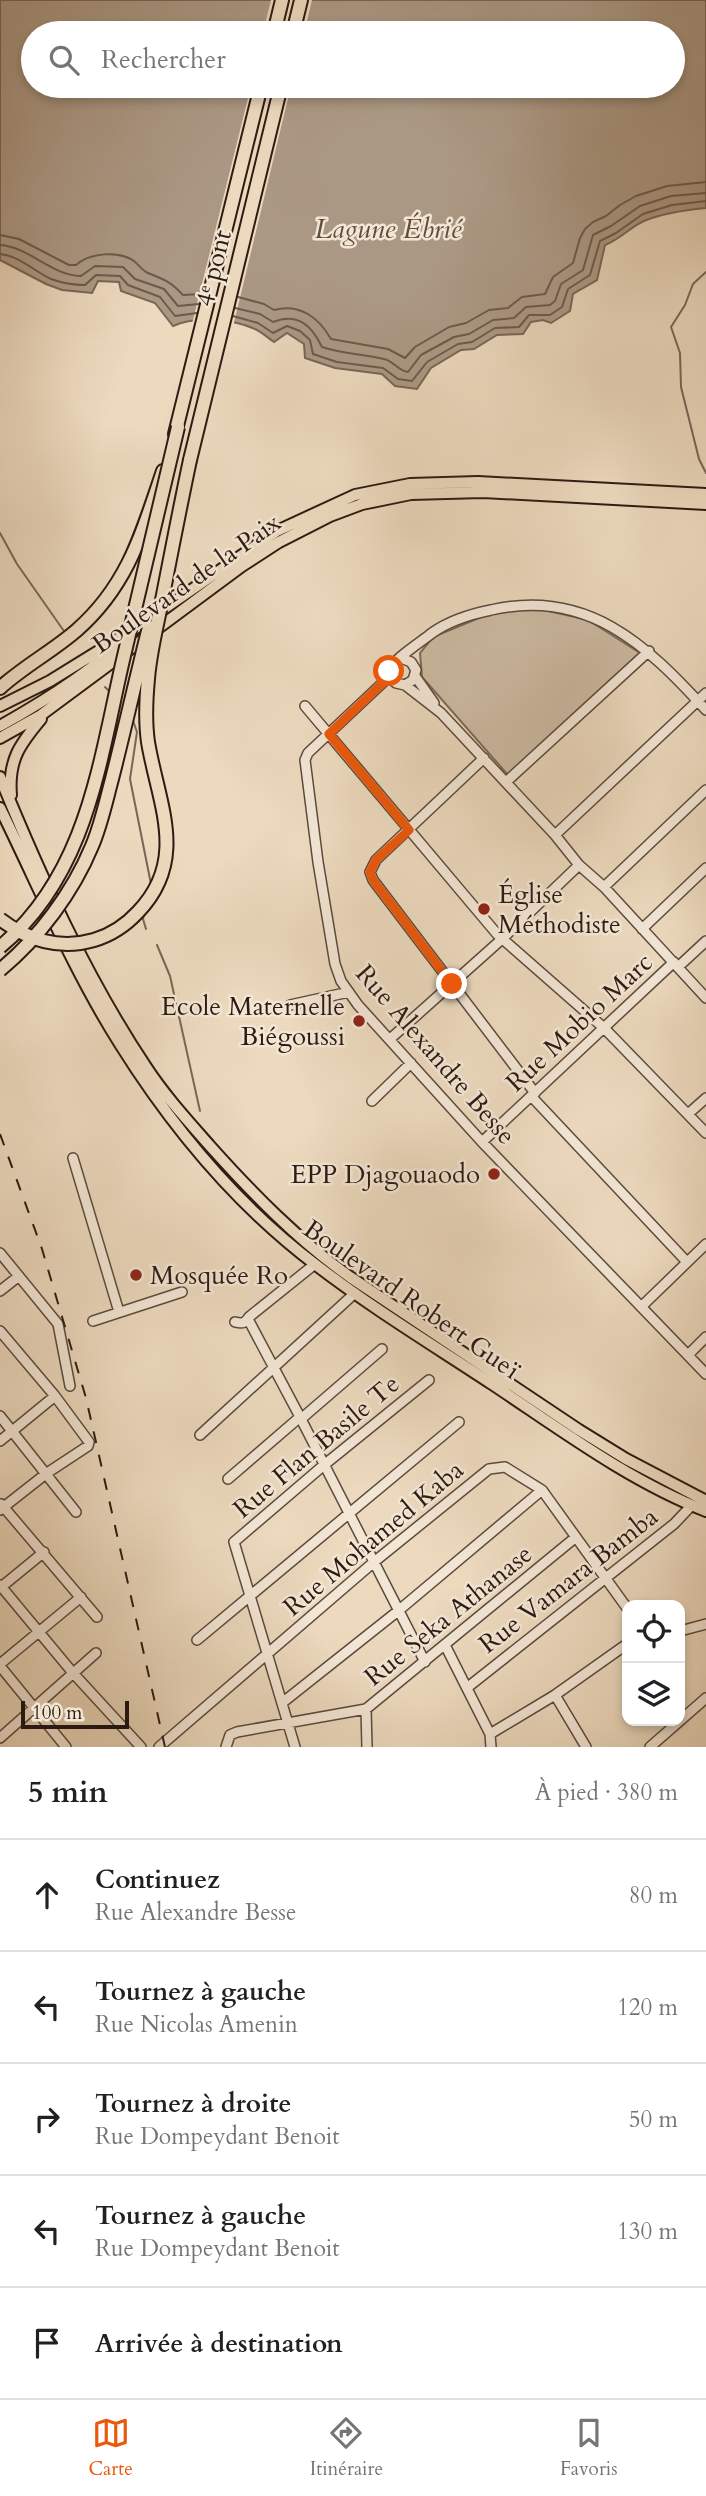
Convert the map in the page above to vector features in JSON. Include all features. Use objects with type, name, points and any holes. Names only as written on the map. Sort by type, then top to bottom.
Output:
[{"type":"highway","points":[[277,21],[282,0]]},
{"type":"highway","points":[[296,21],[301,0]]},
{"type":"highway","name":"4ᵉ pont","points":[[178,426],[258,98]]},
{"type":"highway","name":"4ᵉ pont","points":[[190,460],[278,98]]},
{"type":"highway","points":[[0,688],[92,617],[117,585],[136,550],[178,426]]},
{"type":"highway","points":[[0,947],[32,914],[54,884],[80,835],[98,769],[178,426]]},
{"type":"highway","points":[[0,919],[25,935],[46,943],[92,941],[110,934],[133,918],[145,905],[163,872],[167,850],[166,817],[148,741],[146,706],[149,666],[190,460]]},
{"type":"highway","points":[[0,970],[20,951],[54,910],[83,866],[93,843],[116,764],[190,460]]},
{"type":"main road","name":"Boulevard de la Paix","points":[[0,706],[50,681],[139,626],[277,531],[355,495],[391,487],[478,482],[706,494]]},
{"type":"main road","name":"Boulevard de la Paix","points":[[0,738],[54,706],[260,554],[303,528],[362,504],[411,494],[470,492],[706,504]]},
{"type":"main road","name":"Boulevard de la Paix","points":[[2,725],[101,660],[139,626]]},
{"type":"main road","name":"Boulevard Robert Gueï","points":[[54,706],[27,735],[13,761],[3,808],[94,981],[173,1104],[254,1193],[317,1253],[579,1430],[626,1459],[706,1501]]},
{"type":"main road","name":"Boulevard Robert Gueï","points":[[0,777],[3,808],[71,956],[102,1014],[160,1105],[222,1177],[283,1237],[314,1264],[355,1293],[619,1467],[706,1511]]},
{"type":"street","points":[[706,710],[649,651],[598,619],[577,611],[533,606],[514,606],[477,613],[454,621],[436,630],[392,663],[390,676],[396,683],[405,685],[441,713],[555,835],[579,865],[604,887],[706,998]]},
{"type":"street","points":[[506,782],[649,651]]},
{"type":"street","points":[[401,658],[414,665],[415,676],[441,713]]},
{"type":"street","name":"Rue Alexandre Besse","points":[[390,676],[309,753],[304,765],[335,964],[348,992],[482,1142],[706,1374]]},
{"type":"street","points":[[405,685],[415,676]]},
{"type":"street","points":[[555,835],[706,692]]},
{"type":"street","points":[[305,706],[502,939],[604,1028],[706,1133]]},
{"type":"street","points":[[484,758],[376,860],[370,872],[373,880],[533,1094],[687,1262]]},
{"type":"street","points":[[604,887],[706,790]]},
{"type":"street","points":[[390,1039],[502,939],[579,865]]},
{"type":"street","points":[[642,929],[706,868]]},
{"type":"street","name":"Rue Mobio Marc","points":[[482,1142],[604,1028],[706,941]]},
{"type":"street","points":[[290,1005],[348,992]]},
{"type":"street","points":[[372,1101],[411,1063]]},
{"type":"street","points":[[688,1114],[706,1098]]},
{"type":"street","points":[[73,1158],[119,1312]]},
{"type":"street","points":[[641,1307],[706,1244]]},
{"type":"street","points":[[0,1253],[58,1324],[70,1386]]},
{"type":"street","points":[[235,1322],[242,1324],[314,1264]]},
{"type":"street","points":[[0,1291],[19,1276]]},
{"type":"street","points":[[93,1321],[182,1292]]},
{"type":"street","points":[[200,1436],[355,1293]]},
{"type":"street","points":[[248,1319],[425,1662]]},
{"type":"street","points":[[0,1331],[55,1396],[89,1442],[88,1446],[1,1507],[44,1552],[97,1617]]},
{"type":"street","points":[[689,1354],[706,1336]]},
{"type":"street","points":[[228,1479],[382,1349]]},
{"type":"street","name":"Rue Flan Basile Te","points":[[295,1747],[234,1542],[429,1380]]},
{"type":"street","points":[[0,1441],[55,1396]]},
{"type":"street","points":[[0,1416],[76,1512]]},
{"type":"street","points":[[197,1640],[458,1422]]},
{"type":"street","name":"Rue Mohamed Kaba","points":[[159,1747],[374,1562],[489,1469],[505,1467],[542,1490],[622,1601]]},
{"type":"street","points":[[282,1703],[398,1611],[542,1490]]},
{"type":"street","name":"Rue Vamara Bamba","points":[[468,1687],[674,1524],[692,1504]]},
{"type":"street","name":"Rue Seka Athanase","points":[[226,1747],[230,1735],[237,1732],[366,1709],[576,1537]]},
{"type":"street","points":[[44,1552],[1,1587],[73,1673],[141,1747]]},
{"type":"street","points":[[66,1747],[0,1665],[81,1597]]},
{"type":"street","points":[[685,1630],[706,1624]]},
{"type":"street","points":[[445,1645],[490,1734],[491,1747]]},
{"type":"street","points":[[490,1734],[555,1695],[622,1648]]},
{"type":"street","points":[[0,1738],[35,1710],[96,1653]]},
{"type":"street","points":[[555,1695],[586,1747]]},
{"type":"street","points":[[650,1747],[706,1698]]},
{"type":"street","points":[[366,1709],[368,1747]]},
{"type":"shaded area","points":[[535,608],[588,620],[640,653],[508,775],[422,677],[420,653],[433,637],[491,613]]},
{"type":"water","name":"Lagune Ébrié","points":[[0,0],[706,0],[706,208],[666,214],[634,226],[605,245],[597,280],[573,294],[570,311],[551,323],[543,320],[531,322],[523,334],[497,335],[474,349],[461,350],[431,368],[417,389],[395,386],[382,374],[335,368],[305,358],[304,344],[287,333],[274,342],[255,329],[225,321],[192,321],[173,326],[155,303],[121,291],[119,282],[98,281],[92,293],[62,290],[0,260]]},
{"type":"pier","points":[[271,0],[312,0],[307,21],[266,21]]},
{"type":"pier","points":[[248,98],[288,98],[233,327],[210,328],[198,323],[192,324]]},
{"type":"waterway","points":[[706,272],[693,284],[685,305],[671,327],[680,353],[681,387],[699,459],[706,473]]},
{"type":"waterway","points":[[0,533],[17,564],[66,634]]},
{"type":"waterway","points":[[105,687],[111,693]]},
{"type":"waterway","points":[[132,718],[137,732],[130,779],[151,884]]},
{"type":"waterway","points":[[144,913],[146,929]]},
{"type":"waterway","points":[[157,945],[170,976],[200,1111]]},
{"type":"railway","points":[[0,1134],[42,1249],[86,1398],[165,1747]]},
{"type":"place","name":"Église Méthodiste","points":[[484,909]]},
{"type":"place","name":"Ecole Maternelle Biégoussi","points":[[359,1021]]},
{"type":"place","name":"EPP Djagouaodo","points":[[494,1174]]},
{"type":"place","name":"Mosquée Ro","points":[[136,1275]]},
{"type":"route","points":[[389,671],[390,676],[329,734],[409,830],[376,860],[370,872],[373,880],[452,984]]}]
